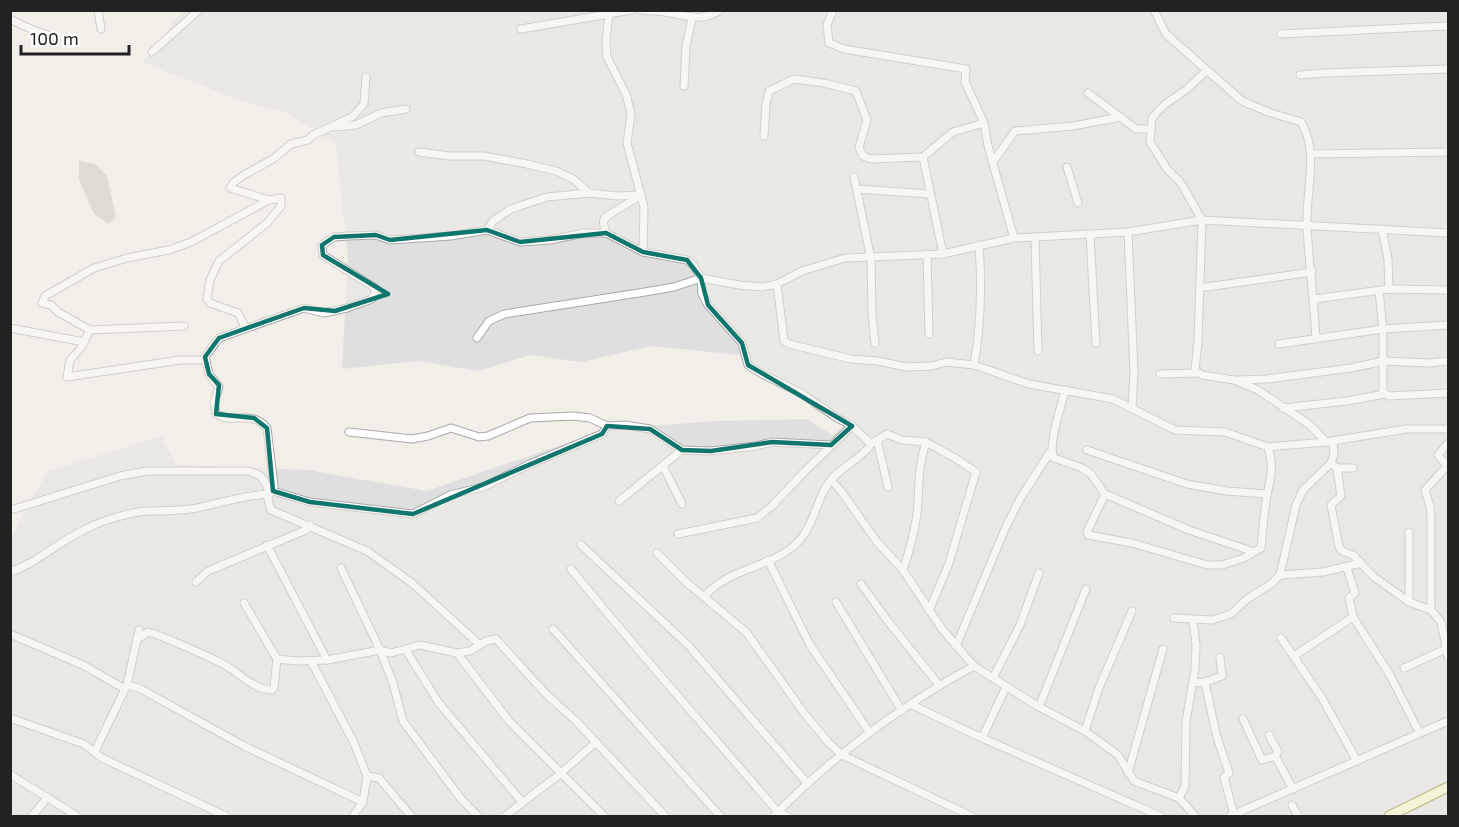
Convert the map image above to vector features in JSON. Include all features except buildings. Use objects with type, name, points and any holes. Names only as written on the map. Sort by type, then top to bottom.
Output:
[{"type":"main road","points":[[1389,816],[1449,787]]},
{"type":"street","points":[[98,10],[102,30]]},
{"type":"street","points":[[152,52],[199,10]]},
{"type":"street","points":[[521,29],[592,14],[632,10]]},
{"type":"street","points":[[641,10],[692,18],[711,16],[720,10]]},
{"type":"street","points":[[833,10],[826,25],[829,43],[844,49],[966,69],[965,82],[984,123],[988,146],[1014,238]]},
{"type":"street","points":[[1154,10],[1166,34],[1242,100],[1271,113],[1301,122],[1305,130],[1311,154],[1307,225],[1316,339]]},
{"type":"street","points":[[609,14],[607,57],[626,94],[631,114],[627,143],[644,207],[643,252]]},
{"type":"street","points":[[684,86],[686,46],[692,18]]},
{"type":"street","points":[[10,19],[35,32],[56,37]]},
{"type":"street","points":[[1281,34],[1449,27]]},
{"type":"street","points":[[1300,75],[1449,69]]},
{"type":"street","points":[[1197,373],[1202,220],[1181,183],[1167,170],[1150,141],[1152,118],[1164,105],[1187,89],[1206,71]]},
{"type":"street","points":[[269,200],[230,188],[244,174],[273,159],[291,144],[308,140],[360,111],[364,104],[366,77]]},
{"type":"street","points":[[764,136],[769,91],[794,79],[856,91],[867,120],[859,147],[863,156],[871,159],[922,157],[952,132],[984,123]]},
{"type":"street","points":[[1088,93],[1136,129],[1151,129]]},
{"type":"street","points":[[333,127],[356,125],[381,114],[405,110]]},
{"type":"street","points":[[993,162],[1015,131],[1073,126],[1121,117]]},
{"type":"street","points":[[419,152],[449,156],[484,156],[556,171],[573,179],[589,193]]},
{"type":"street","points":[[1311,154],[1449,152]]},
{"type":"street","points":[[922,157],[943,254]]},
{"type":"street","points":[[1067,167],[1078,203]]},
{"type":"street","points":[[854,177],[871,259],[875,343]]},
{"type":"street","points":[[857,189],[929,194]]},
{"type":"street","points":[[487,230],[493,221],[511,209],[547,197],[589,193],[618,196],[641,195]]},
{"type":"street","points":[[606,233],[603,219],[641,195]]},
{"type":"street","points":[[184,326],[90,330],[58,312],[51,305],[42,303],[45,296],[94,268],[127,258],[169,250],[191,242],[269,200],[281,198],[281,206],[267,223],[219,261],[210,280],[207,299],[210,303],[238,313],[245,327]]},
{"type":"street","points":[[477,338],[489,321],[504,314],[674,287],[701,278],[762,287],[777,284],[802,271],[845,258],[871,259],[943,254],[1014,238],[1128,232],[1202,220],[1449,232]]},
{"type":"street","points":[[1382,229],[1388,259],[1389,289]]},
{"type":"street","points":[[480,645],[412,583],[367,551],[271,510],[267,428],[261,421],[254,418],[226,418],[216,414],[214,402],[219,387],[209,374],[205,357],[219,338],[304,308],[324,313],[372,299],[375,288],[323,255],[322,245],[334,237],[376,235],[390,240],[452,236],[487,230],[520,242],[550,240],[584,233],[606,233],[643,252],[687,260],[694,266],[701,278],[702,294],[708,305],[742,343],[748,365],[801,393],[874,442],[888,487]]},
{"type":"street","points":[[1128,232],[1134,373],[1132,408]]},
{"type":"street","points":[[1090,235],[1096,343]]},
{"type":"street","points":[[1035,238],[1038,351]]},
{"type":"street","points":[[974,365],[980,306],[979,245]]},
{"type":"street","points":[[927,254],[929,334]]},
{"type":"street","points":[[1199,288],[1312,272]]},
{"type":"street","points":[[777,284],[784,341],[789,344],[851,359],[907,367],[932,366],[946,362],[974,365],[1029,384],[1113,399],[1175,429],[1225,432],[1268,447],[1330,442],[1406,429],[1449,429]]},
{"type":"street","points":[[1314,299],[1389,289],[1449,290]]},
{"type":"street","points":[[1379,291],[1383,329],[1383,392],[1385,394]]},
{"type":"street","points":[[1279,344],[1383,329],[1449,325]]},
{"type":"street","points":[[10,328],[84,342]]},
{"type":"street","points":[[90,330],[70,360],[67,377],[180,360],[206,360]]},
{"type":"street","points":[[1160,374],[1197,373],[1234,380],[1267,379],[1352,368],[1384,361],[1430,363],[1449,361]]},
{"type":"street","points":[[1234,380],[1258,390],[1310,425],[1330,442],[1341,496],[1331,505],[1335,533],[1342,551],[1353,555],[1374,577],[1409,602],[1431,610],[1441,621],[1449,657]]},
{"type":"street","points":[[956,646],[1005,529],[1020,499],[1050,452],[1065,390]]},
{"type":"street","points":[[1283,408],[1385,394],[1419,396],[1449,393]]},
{"type":"street","points":[[349,432],[412,439],[452,428],[479,437],[488,436],[530,418],[572,416],[590,418],[607,426],[625,425],[650,429],[682,450],[711,451],[772,442],[831,445]]},
{"type":"street","points":[[10,572],[33,562],[82,530],[120,516],[197,508],[254,494],[271,492],[310,502],[413,514],[450,495],[483,487],[530,464],[602,434],[607,426]]},
{"type":"street","points":[[678,534],[757,518],[772,507],[852,426]]},
{"type":"street","points":[[704,597],[733,575],[778,557],[797,544],[811,525],[831,480],[886,434],[902,440],[926,442],[955,458],[977,474],[949,563],[929,611]]},
{"type":"street","points":[[903,570],[910,549],[918,505],[918,474],[926,442]]},
{"type":"street","points":[[1431,610],[1431,518],[1425,490],[1447,466],[1438,455],[1449,443]]},
{"type":"street","points":[[1105,494],[1087,532],[1088,535],[1132,543],[1206,565],[1222,566],[1244,558],[1261,548],[1273,461],[1268,447]]},
{"type":"street","points":[[619,501],[682,450]]},
{"type":"street","points":[[1087,450],[1187,484],[1227,491],[1267,494]]},
{"type":"street","points":[[1050,452],[1054,458],[1082,468],[1091,474],[1105,494],[1189,530],[1254,552]]},
{"type":"street","points":[[1174,618],[1212,620],[1231,614],[1246,599],[1271,584],[1280,575],[1296,505],[1303,490],[1334,465],[1353,468]]},
{"type":"street","points":[[663,466],[682,504]]},
{"type":"street","points":[[14,509],[120,476],[147,471],[248,471],[262,476],[271,492]]},
{"type":"street","points":[[831,480],[877,542],[903,570],[929,611],[974,666],[1040,707],[1085,731],[1118,755],[1134,781],[1179,798],[1191,815]]},
{"type":"street","points":[[196,582],[208,571],[306,530],[310,525]]},
{"type":"street","points":[[1409,532],[1409,602]]},
{"type":"street","points":[[267,545],[327,660]]},
{"type":"street","points":[[581,545],[688,645],[808,784]]},
{"type":"street","points":[[657,553],[686,582],[746,632],[804,713],[842,755],[971,816]]},
{"type":"street","points":[[768,560],[810,645],[870,733]]},
{"type":"street","points":[[1280,575],[1301,575],[1347,568],[1361,563]]},
{"type":"street","points":[[341,568],[380,650],[393,683],[403,721],[461,799],[478,816]]},
{"type":"street","points":[[1347,568],[1355,592],[1349,598],[1353,618],[1390,675],[1419,732]]},
{"type":"street","points":[[571,569],[633,647],[776,814],[787,816]]},
{"type":"street","points":[[993,678],[1020,625],[1039,573]]},
{"type":"street","points":[[861,584],[939,685]]},
{"type":"street","points":[[1040,707],[1086,589]]},
{"type":"street","points":[[836,602],[902,711]]},
{"type":"street","points":[[95,751],[126,687],[138,635],[148,632],[155,634],[226,666],[254,685],[272,690],[277,659],[244,603]]},
{"type":"street","points":[[1085,731],[1102,679],[1131,611]]},
{"type":"street","points":[[1294,656],[1353,618]]},
{"type":"street","points":[[1179,798],[1185,786],[1186,721],[1193,683],[1196,645],[1193,620]]},
{"type":"street","points":[[553,629],[720,816]]},
{"type":"street","points":[[10,634],[76,662],[126,687],[139,688],[244,746],[363,802]]},
{"type":"street","points":[[1281,638],[1322,698],[1358,761]]},
{"type":"street","points":[[277,659],[327,660],[380,650],[391,653],[420,645],[457,652],[470,651],[486,641],[495,639],[665,816]]},
{"type":"street","points":[[1128,773],[1163,649]]},
{"type":"street","points":[[1404,668],[1446,649]]},
{"type":"street","points":[[406,650],[438,702],[522,802]]},
{"type":"street","points":[[457,652],[509,721],[604,816]]},
{"type":"street","points":[[1193,683],[1205,682],[1222,676],[1220,657]]},
{"type":"street","points":[[311,661],[354,743],[367,776],[363,802],[353,816]]},
{"type":"street","points":[[776,814],[808,784],[870,733],[939,685],[974,666]]},
{"type":"street","points":[[1205,682],[1216,734],[1229,773],[1224,777],[1232,816],[1419,732],[1449,721]]},
{"type":"street","points":[[982,738],[1006,687]]},
{"type":"street","points":[[912,705],[1160,816]]},
{"type":"street","points":[[10,718],[84,744],[102,758],[226,816]]},
{"type":"street","points":[[1243,719],[1261,759],[1275,756]]},
{"type":"street","points":[[1269,735],[1277,751],[1275,756],[1293,789]]},
{"type":"street","points":[[505,816],[560,774],[596,742]]},
{"type":"street","points":[[11,775],[77,816]]},
{"type":"street","points":[[367,776],[379,778],[411,816]]},
{"type":"street","points":[[32,816],[48,797]]},
{"type":"street","points":[[1292,805],[1298,816]]},
{"type":"highlighted area","points":[[487,230],[520,242],[606,233],[643,252],[687,260],[701,278],[708,305],[742,343],[748,365],[852,426],[831,445],[772,442],[711,451],[682,450],[650,429],[607,426],[602,434],[413,514],[310,502],[273,491],[267,428],[254,418],[216,414],[219,385],[209,374],[205,357],[219,338],[304,308],[335,311],[388,294],[323,255],[322,245],[334,237],[376,235],[390,240]]},
{"type":"shaded area","points":[[183,11],[1448,11],[1448,816],[11,816],[11,538],[47,472],[161,436],[176,465],[308,470],[427,491],[608,429],[717,421],[807,419],[833,436],[846,423],[831,409],[767,381],[739,355],[652,346],[581,362],[530,355],[479,371],[418,361],[342,369],[348,260],[336,144],[288,113],[239,100],[142,62]]},
{"type":"shaded area","points":[[79,161],[95,164],[107,176],[116,217],[109,224],[94,214],[79,180]]}]
